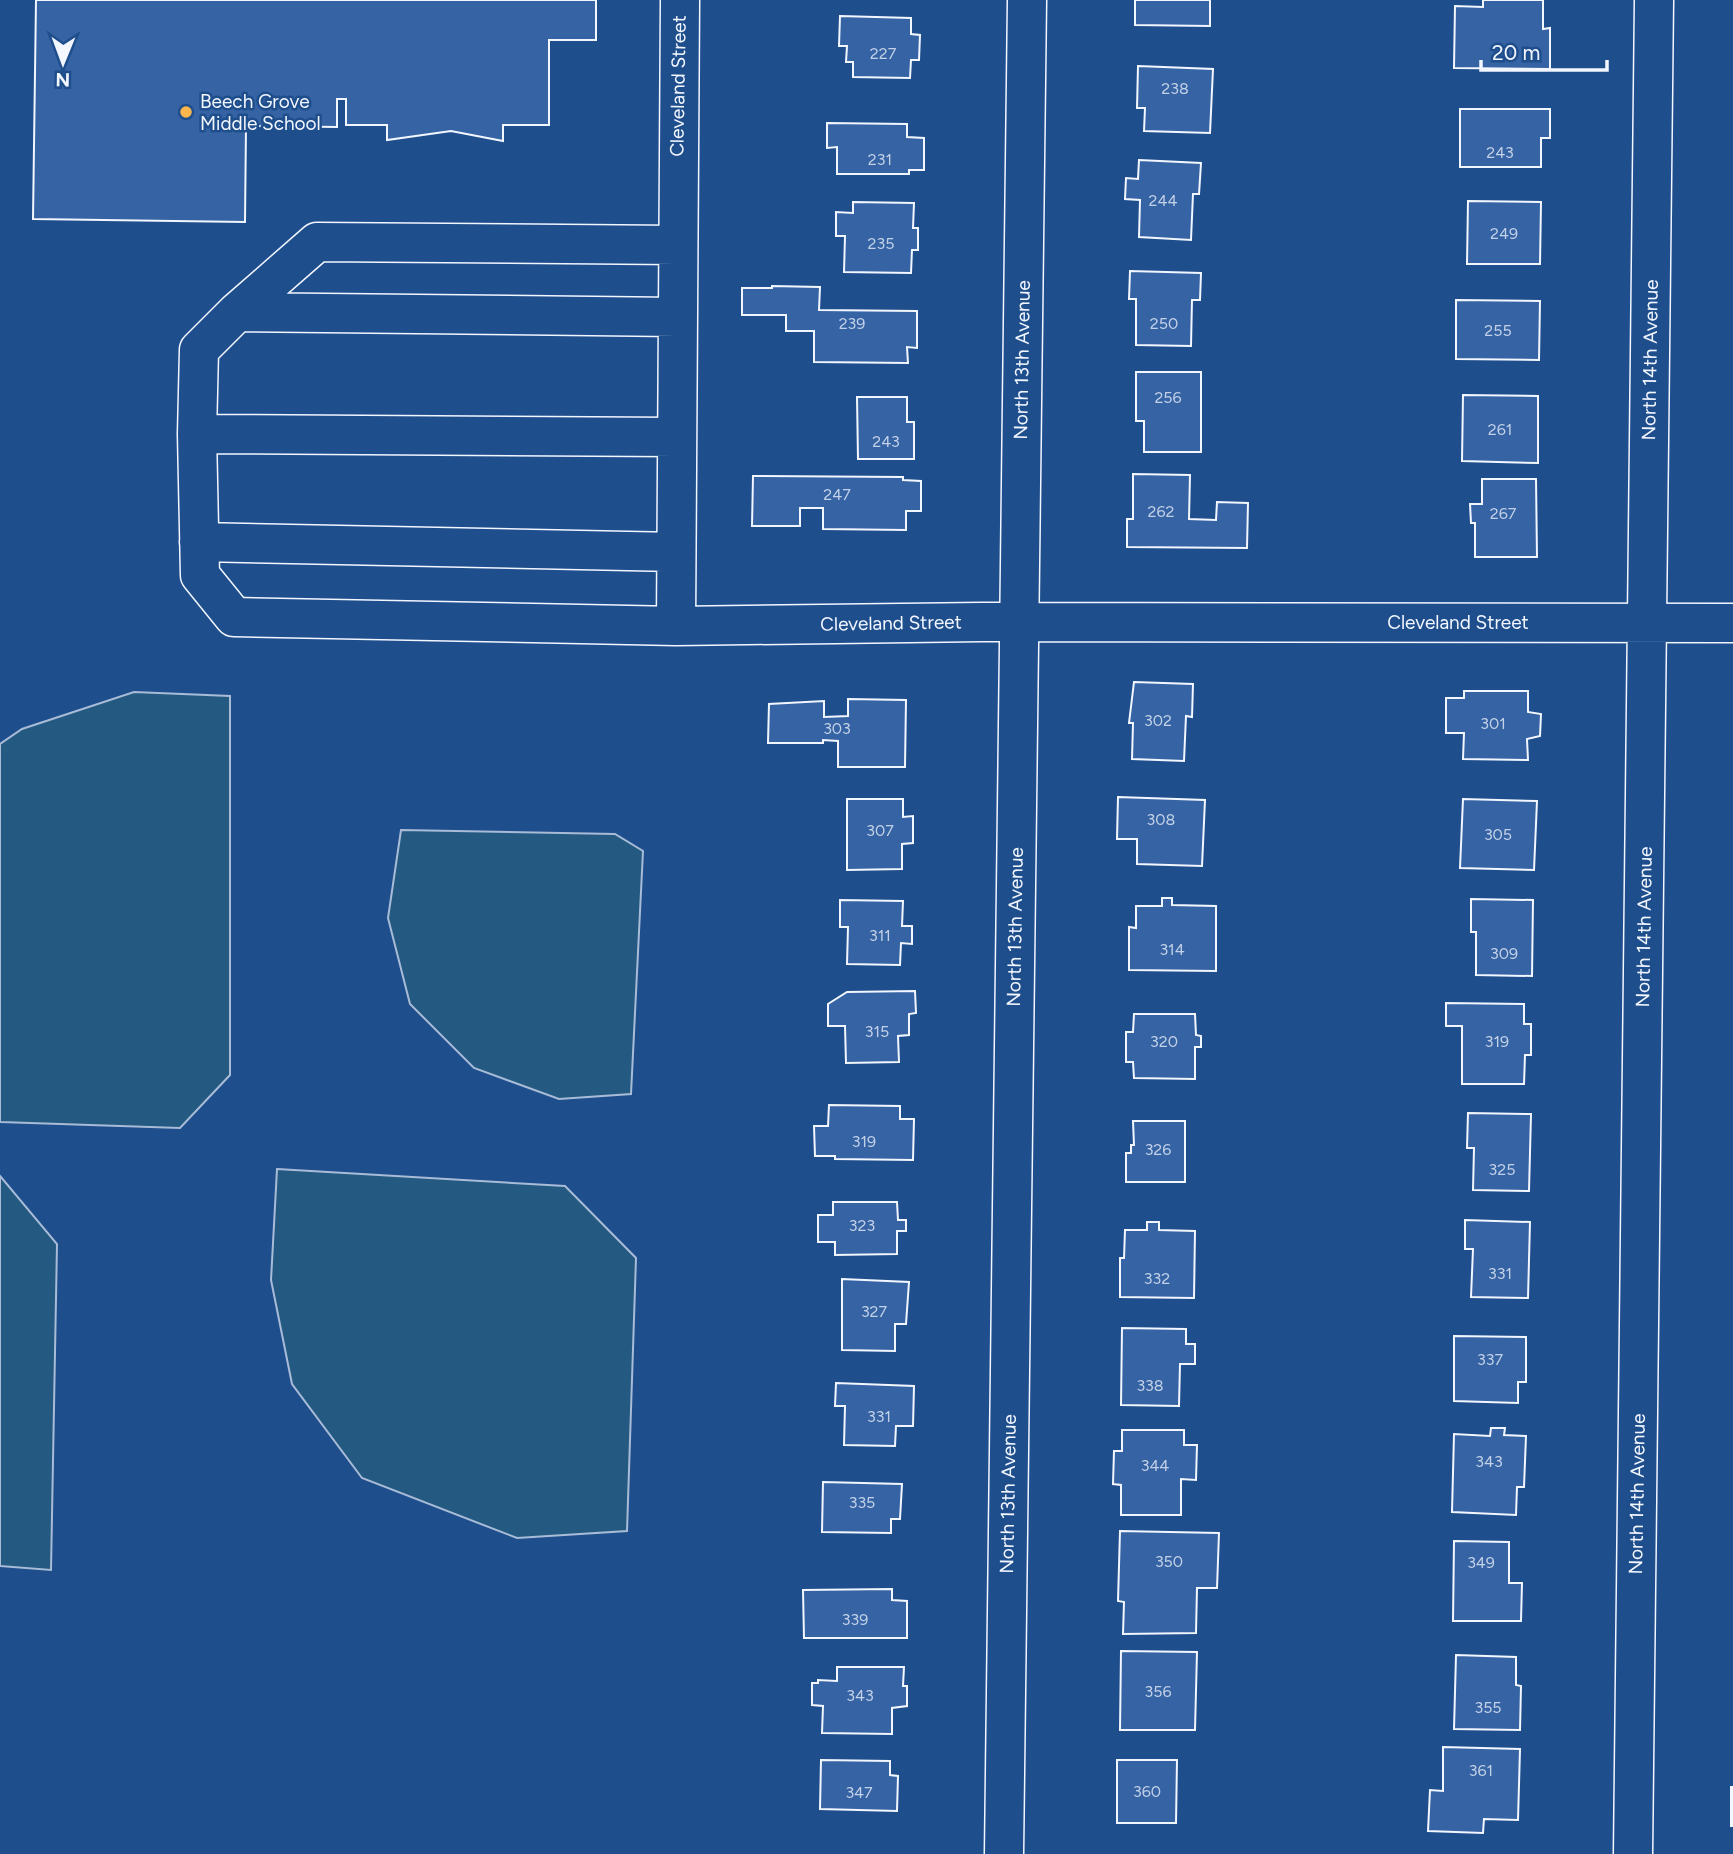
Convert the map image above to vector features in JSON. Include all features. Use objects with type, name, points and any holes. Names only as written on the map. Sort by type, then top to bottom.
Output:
[{"type":"street","name":"Cleveland Street","points":[[680,0],[676,626],[1019,622],[1733,624]]},
{"type":"street","name":"North 13th Avenue","points":[[1004,1854],[1027,0]]},
{"type":"street","name":"North 14th Avenue","points":[[1633,1854],[1654,0]]},
{"type":"street","points":[[676,626],[234,617],[200,575],[197,434],[199,351],[237,312],[317,242],[677,245]]},
{"type":"street","points":[[237,312],[676,317]]},
{"type":"street","points":[[197,434],[677,437]]},
{"type":"street","points":[[199,542],[676,552]]},
{"type":"shaded area","points":[[134,692],[230,696],[230,1075],[180,1128],[0,1122],[0,744],[22,729]]},
{"type":"shaded area","points":[[401,830],[615,834],[643,851],[631,1094],[559,1099],[474,1068],[410,1004],[388,918]]},
{"type":"shaded area","points":[[277,1169],[565,1186],[636,1258],[627,1531],[517,1538],[362,1478],[292,1384],[271,1280]]},
{"type":"shaded area","points":[[0,1176],[57,1244],[51,1570],[0,1566]]},
{"type":"building","name":"Beech Grove Middle School","points":[[36,0],[596,0],[596,40],[549,40],[549,125],[503,125],[503,141],[451,131],[387,140],[387,125],[346,125],[346,99],[337,99],[337,127],[246,126],[245,222],[33,219]]},
{"type":"building","points":[[1135,0],[1210,0],[1210,26],[1135,25]]},
{"type":"building","points":[[1483,0],[1543,0],[1543,29],[1550,28],[1550,69],[1454,68],[1455,6],[1483,7]]},
{"type":"building","points":[[840,16],[911,18],[911,34],[920,35],[919,60],[911,60],[910,78],[853,77],[853,62],[846,62],[847,46],[839,46]]},
{"type":"building","points":[[1138,66],[1213,69],[1210,133],[1144,131],[1145,108],[1137,108]]},
{"type":"building","points":[[1460,109],[1550,109],[1550,138],[1541,138],[1541,167],[1460,167]]},
{"type":"building","points":[[827,123],[907,124],[907,137],[924,138],[924,170],[909,170],[909,174],[837,174],[837,147],[827,148]]},
{"type":"building","points":[[1139,160],[1201,163],[1199,194],[1193,194],[1191,240],[1139,237],[1140,200],[1125,199],[1126,178],[1138,179]]},
{"type":"building","points":[[1468,201],[1541,202],[1540,264],[1467,264]]},
{"type":"building","points":[[853,202],[914,203],[913,228],[918,228],[918,250],[912,250],[911,273],[844,272],[845,236],[836,236],[836,212],[853,213]]},
{"type":"building","points":[[1130,271],[1201,273],[1200,300],[1192,300],[1191,346],[1136,345],[1136,299],[1129,299]]},
{"type":"building","points":[[820,287],[819,310],[917,311],[917,348],[907,347],[908,363],[814,362],[814,331],[786,331],[786,315],[742,315],[742,288]]},
{"type":"building","points":[[1456,300],[1540,301],[1539,360],[1456,359]]},
{"type":"building","points":[[1136,372],[1201,372],[1201,452],[1144,452],[1144,421],[1136,421]]},
{"type":"building","points":[[1463,395],[1538,396],[1538,463],[1462,461]]},
{"type":"building","points":[[857,397],[907,397],[907,422],[914,422],[914,459],[858,459]]},
{"type":"building","points":[[1133,474],[1190,475],[1189,519],[1216,520],[1217,502],[1248,503],[1247,548],[1127,547],[1127,519],[1133,519]]},
{"type":"building","points":[[753,476],[903,477],[903,480],[921,481],[921,511],[906,511],[906,530],[823,529],[823,508],[800,508],[800,526],[752,526]]},
{"type":"building","points":[[1482,479],[1536,479],[1537,557],[1475,557],[1475,523],[1471,523],[1470,504],[1482,504]]},
{"type":"building","points":[[1134,682],[1193,684],[1192,717],[1186,716],[1184,761],[1132,759],[1133,723],[1129,723]]},
{"type":"building","points":[[1464,691],[1528,691],[1528,712],[1541,714],[1540,736],[1527,739],[1528,760],[1463,759],[1464,733],[1446,733],[1446,698],[1464,698]]},
{"type":"building","points":[[848,699],[906,700],[905,767],[838,767],[838,741],[768,743],[769,704],[824,701],[824,717],[848,716]]},
{"type":"building","points":[[1118,797],[1205,800],[1202,866],[1137,864],[1137,839],[1117,839]]},
{"type":"building","points":[[847,799],[903,799],[903,817],[913,816],[913,843],[902,844],[902,869],[847,870]]},
{"type":"building","points":[[1463,799],[1537,801],[1534,870],[1460,868]]},
{"type":"building","points":[[1162,898],[1172,898],[1172,905],[1216,906],[1216,971],[1129,970],[1129,927],[1136,928],[1136,906],[1162,906]]},
{"type":"building","points":[[1471,899],[1533,900],[1532,976],[1476,975],[1476,932],[1471,932]]},
{"type":"building","points":[[840,900],[903,901],[902,926],[912,926],[912,944],[901,943],[900,965],[847,964],[848,927],[840,927]]},
{"type":"building","points":[[915,991],[916,1013],[909,1014],[909,1035],[898,1036],[899,1062],[846,1063],[845,1026],[828,1026],[828,1004],[847,992]]},
{"type":"building","points":[[1446,1003],[1524,1004],[1524,1024],[1531,1024],[1531,1055],[1525,1055],[1524,1084],[1462,1084],[1462,1026],[1446,1026]]},
{"type":"building","points":[[1134,1014],[1195,1014],[1196,1035],[1201,1036],[1201,1047],[1195,1047],[1195,1079],[1134,1078],[1133,1062],[1126,1062],[1126,1032],[1133,1032]]},
{"type":"building","points":[[829,1105],[900,1106],[900,1119],[914,1119],[913,1160],[835,1159],[835,1156],[815,1156],[814,1126],[828,1126]]},
{"type":"building","points":[[1468,1113],[1531,1114],[1529,1191],[1473,1190],[1474,1148],[1467,1148]]},
{"type":"building","points":[[1133,1121],[1185,1121],[1185,1182],[1126,1182],[1126,1153],[1131,1153],[1131,1145],[1134,1145]]},
{"type":"building","points":[[833,1202],[897,1202],[898,1220],[906,1220],[906,1231],[897,1231],[897,1254],[835,1255],[835,1242],[818,1242],[818,1215],[833,1215]]},
{"type":"building","points":[[1465,1220],[1530,1222],[1528,1298],[1471,1297],[1473,1249],[1465,1249]]},
{"type":"building","points":[[1147,1222],[1159,1222],[1159,1230],[1195,1231],[1194,1298],[1120,1297],[1120,1258],[1124,1258],[1125,1230],[1147,1230]]},
{"type":"building","points":[[842,1279],[909,1282],[906,1324],[895,1324],[895,1351],[842,1350]]},
{"type":"building","points":[[1122,1328],[1186,1329],[1186,1344],[1195,1344],[1195,1364],[1180,1364],[1179,1406],[1121,1405]]},
{"type":"building","points":[[1454,1336],[1526,1337],[1526,1382],[1518,1382],[1518,1403],[1454,1401]]},
{"type":"building","points":[[836,1383],[914,1386],[913,1426],[896,1426],[895,1446],[844,1445],[845,1406],[835,1406]]},
{"type":"building","points":[[1491,1428],[1505,1428],[1504,1435],[1526,1436],[1524,1487],[1517,1487],[1516,1515],[1452,1512],[1454,1434],[1490,1436]]},
{"type":"building","points":[[1122,1430],[1184,1430],[1184,1445],[1197,1445],[1196,1480],[1181,1479],[1181,1515],[1121,1515],[1121,1485],[1113,1484],[1114,1451],[1122,1451]]},
{"type":"building","points":[[823,1482],[902,1484],[900,1519],[891,1519],[891,1533],[822,1532]]},
{"type":"building","points":[[1120,1531],[1219,1533],[1217,1588],[1197,1588],[1196,1633],[1123,1634],[1124,1602],[1118,1601]]},
{"type":"building","points":[[1454,1541],[1509,1542],[1509,1583],[1522,1583],[1521,1621],[1453,1621]]},
{"type":"building","points":[[892,1589],[892,1600],[907,1601],[907,1638],[804,1638],[803,1590]]},
{"type":"building","points":[[1121,1651],[1197,1652],[1195,1730],[1120,1730]]},
{"type":"building","points":[[1456,1655],[1516,1657],[1516,1685],[1521,1686],[1520,1730],[1454,1729]]},
{"type":"building","points":[[837,1667],[904,1667],[903,1686],[907,1686],[907,1706],[892,1708],[892,1734],[822,1733],[823,1706],[812,1705],[812,1683],[818,1683],[818,1680],[837,1681]]},
{"type":"building","points":[[1443,1747],[1520,1749],[1518,1820],[1484,1819],[1483,1833],[1428,1831],[1430,1790],[1443,1791]]},
{"type":"building","points":[[821,1760],[890,1761],[890,1775],[898,1776],[897,1811],[820,1809]]},
{"type":"building","points":[[1117,1760],[1177,1760],[1176,1823],[1117,1823]]},
{"type":"building","points":[[1733,1787],[1733,1826],[1731,1826]]},
{"type":"place","name":"Beech Grove Middle School","points":[[186,112]]}]
